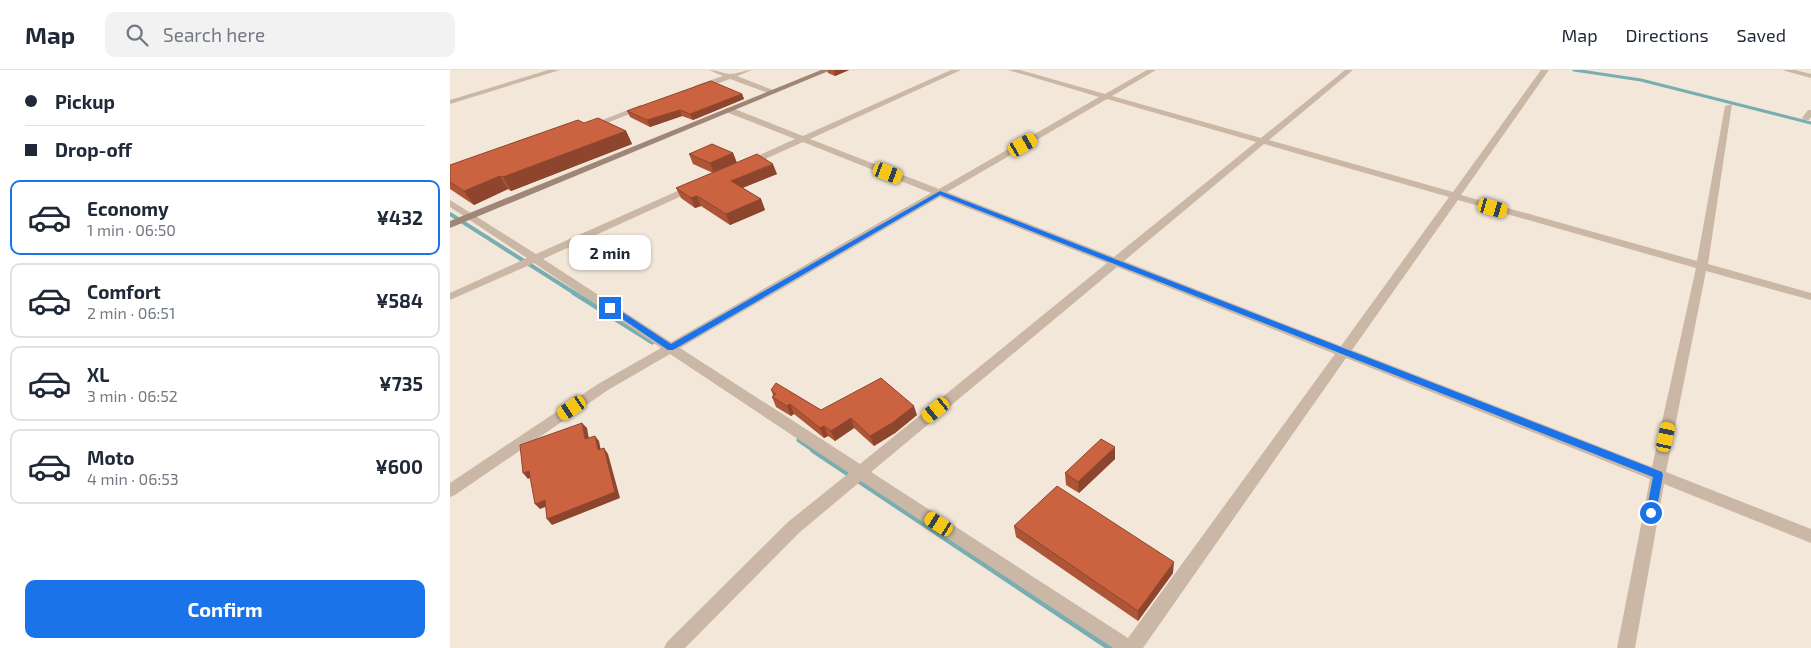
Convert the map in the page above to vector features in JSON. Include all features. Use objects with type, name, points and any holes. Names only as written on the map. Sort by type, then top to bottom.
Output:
[{"type":"street","points":[[450,102],[556,70]]},
{"type":"street","points":[[713,70],[774,92]]},
{"type":"street","points":[[684,93],[748,70]]},
{"type":"street","points":[[450,225],[826,70]]},
{"type":"street","points":[[740,167],[957,70]]},
{"type":"street","points":[[1012,70],[1811,297]]},
{"type":"street","points":[[450,491],[603,387],[1152,70]]},
{"type":"street","points":[[672,648],[794,527],[1349,70]]},
{"type":"street","points":[[450,203],[1130,648],[1545,70]]},
{"type":"street","points":[[1786,70],[1811,76]]},
{"type":"street","points":[[584,128],[648,106]]},
{"type":"street","points":[[1626,648],[1658,475],[1702,266],[1729,106]]},
{"type":"street","points":[[729,110],[1811,536]]},
{"type":"street","points":[[450,297],[704,183]]},
{"type":"building","points":[[711,81],[742,94],[690,114],[680,110],[647,120],[627,111]]},
{"type":"building","points":[[598,118],[626,131],[503,177],[500,176],[464,191],[450,182],[450,165],[578,120],[584,123]]},
{"type":"building","points":[[712,144],[733,153],[710,163],[689,154]]},
{"type":"building","points":[[757,154],[773,164],[731,181],[761,199],[726,214],[697,196],[691,198],[676,188]]},
{"type":"building","points":[[881,378],[914,406],[892,423],[870,436],[851,418],[831,431],[824,426],[820,428],[790,404],[787,406],[772,397],[776,394],[771,390],[776,383],[821,410]]},
{"type":"building","points":[[582,423],[585,439],[595,436],[598,450],[604,448],[615,492],[547,519],[545,500],[535,504],[529,471],[523,473],[520,445]]},
{"type":"building","points":[[1101,439],[1115,447],[1078,482],[1065,473]]},
{"type":"building","points":[[1057,486],[1174,562],[1138,611],[1014,526]]},
{"type":"waterway","points":[[1574,70],[1641,80],[1811,123]]},
{"type":"waterway","points":[[450,214],[576,294]]},
{"type":"waterway","points":[[574,293],[652,342]]},
{"type":"waterway","points":[[799,440],[815,451]]},
{"type":"waterway","points":[[813,450],[1110,648]]},
{"type":"route","points":[[610,308],[671,348],[940,193],[1658,475],[1651,513]]}]
